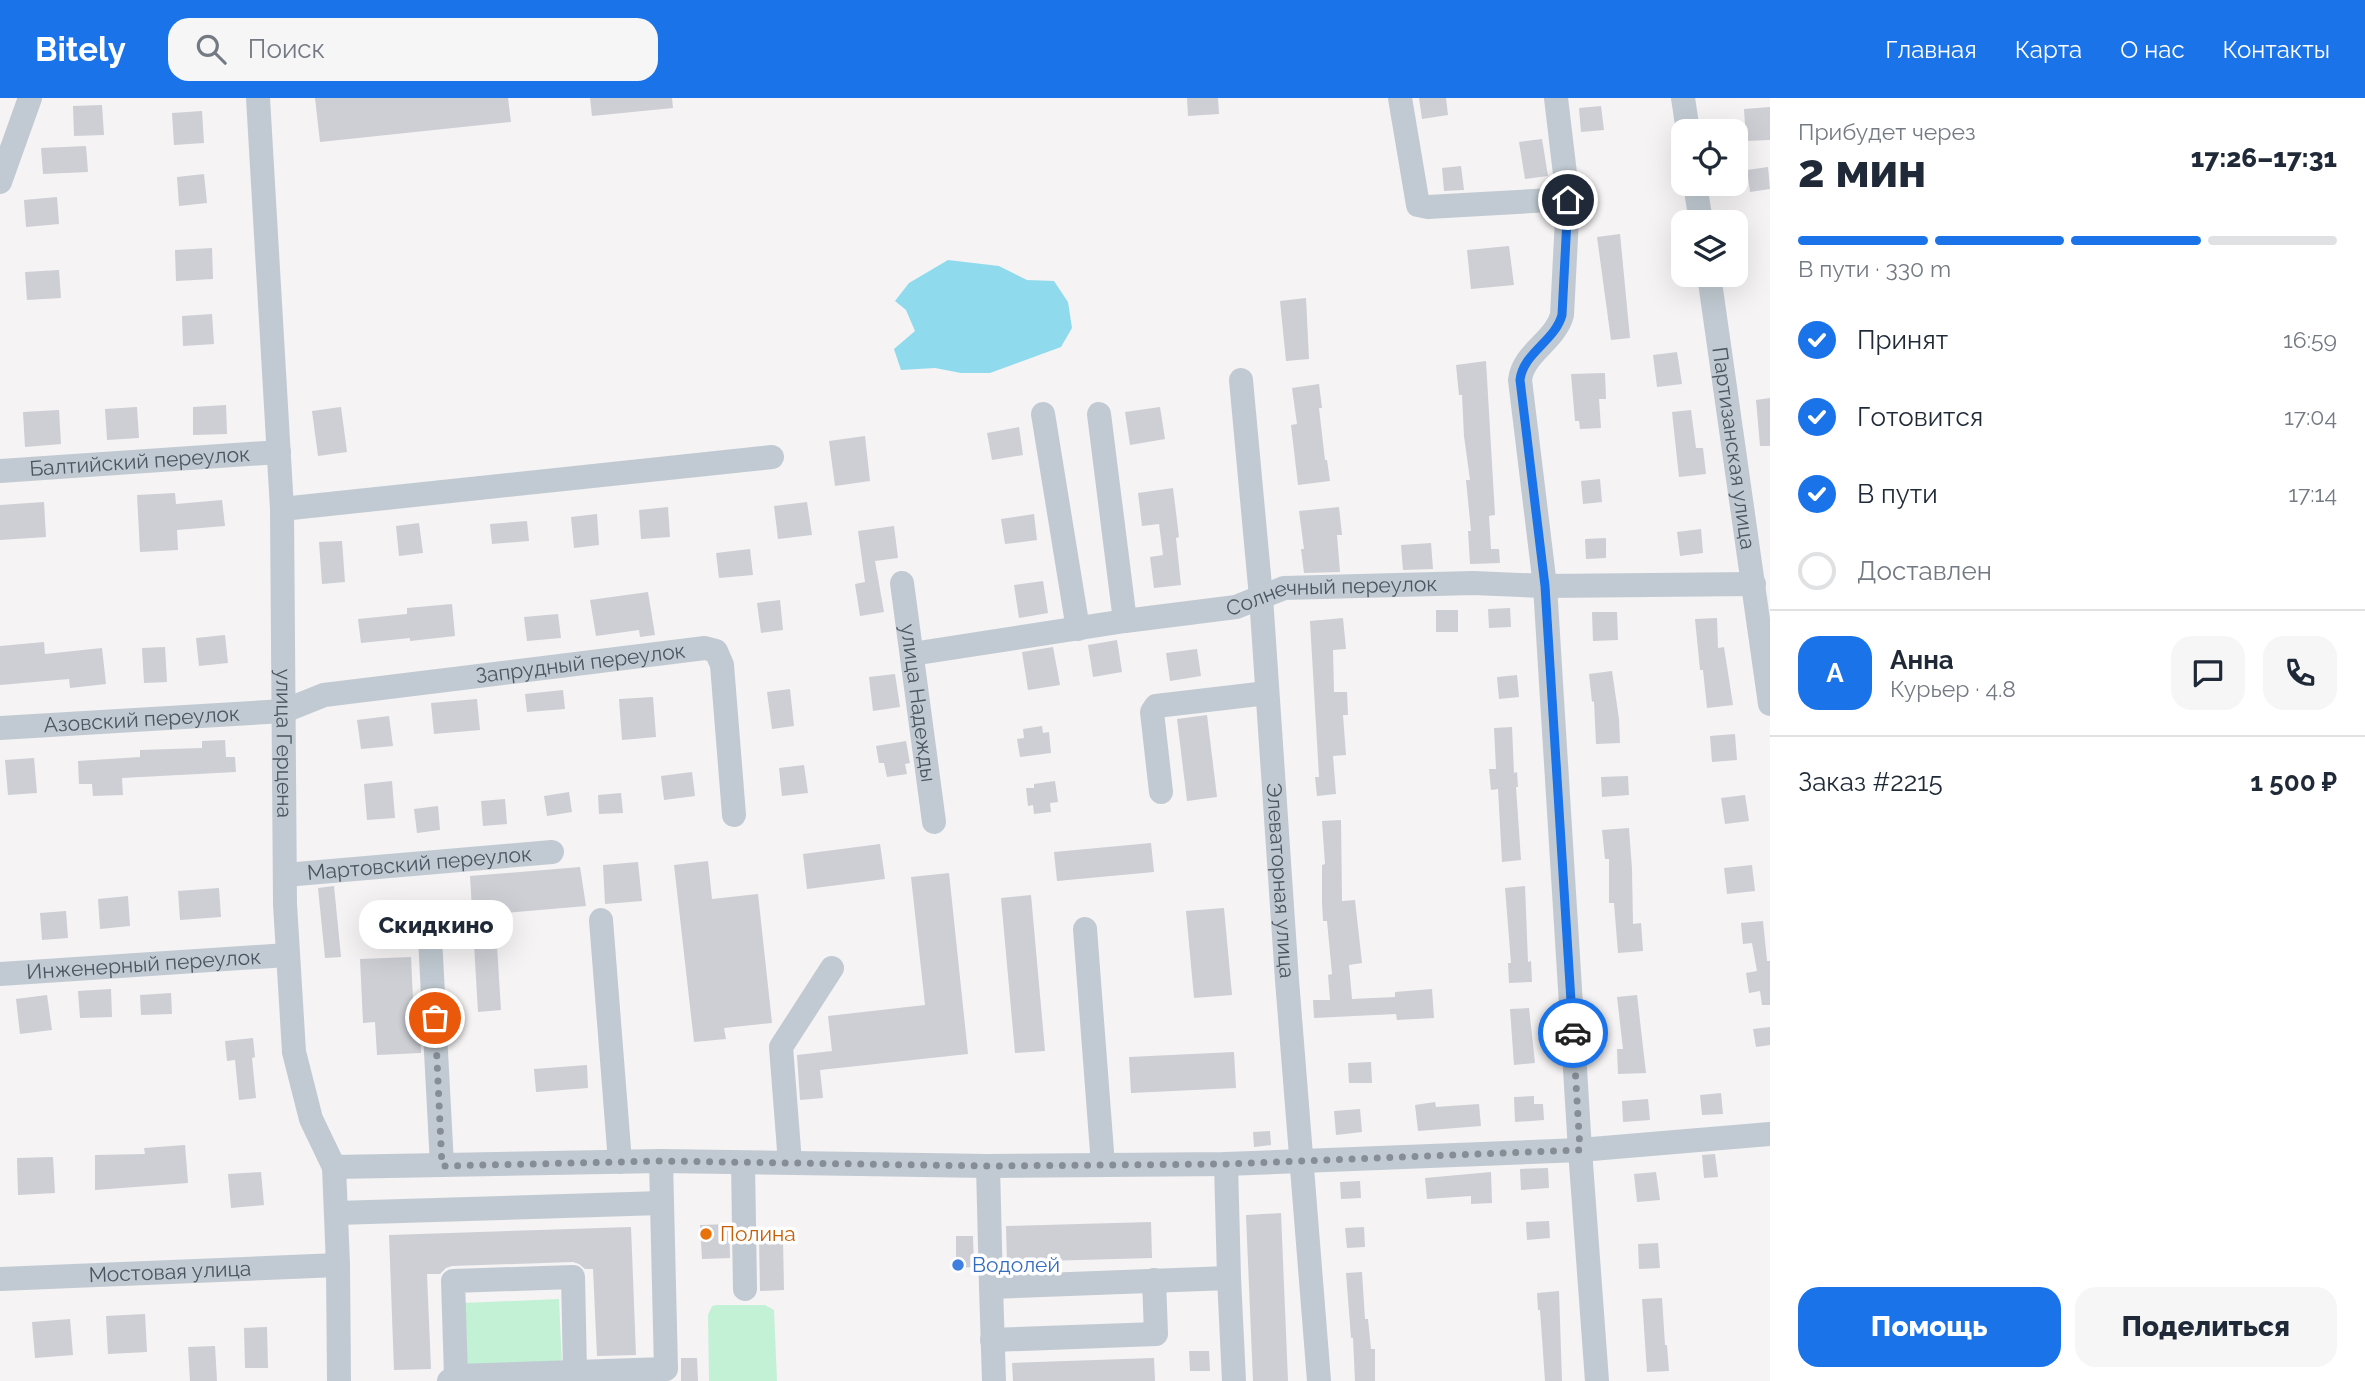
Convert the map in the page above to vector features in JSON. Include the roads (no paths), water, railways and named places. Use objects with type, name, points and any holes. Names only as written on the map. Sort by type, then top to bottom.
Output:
[{"type":"street","points":[[0,182],[30,98]]},
{"type":"street","name":"улица Герцена","points":[[258,98],[282,509],[287,955],[294,1052],[311,1119],[334,1167],[339,1381]]},
{"type":"street","points":[[1401,98],[1418,205],[1428,207],[1568,200]]},
{"type":"street","points":[[1556,98],[1568,200],[1562,315],[1556,330],[1521,371],[1520,380],[1545,586],[1597,1381]]},
{"type":"street","points":[[1683,98],[1686,119]]},
{"type":"street","name":"Партизанская улица","points":[[1711,287],[1770,704]]},
{"type":"street","name":"Элеваторная улица","points":[[1241,380],[1261,597],[1319,1381]]},
{"type":"street","points":[[1043,414],[1078,629]]},
{"type":"street","points":[[1099,414],[1125,621]]},
{"type":"street","name":"Балтийский переулок","points":[[0,471],[279,452]]},
{"type":"street","points":[[282,509],[772,457]]},
{"type":"street","name":"улица Надежды","points":[[902,583],[934,822]]},
{"type":"street","name":"Солнечный переулок","points":[[912,654],[1236,607],[1284,588],[1473,583],[1545,586],[1754,584]]},
{"type":"street","name":"Запрудный переулок","points":[[285,711],[324,695],[705,648],[716,651],[722,665],[734,815]]},
{"type":"street","points":[[1161,792],[1152,712],[1156,706],[1268,693]]},
{"type":"street","name":"Азовский переулок","points":[[0,728],[285,711]]},
{"type":"street","name":"Мартовский переулок","points":[[285,875],[552,852]]},
{"type":"street","points":[[601,920],[620,1162]]},
{"type":"street","points":[[1085,929],[1103,1165]]},
{"type":"street","points":[[430,938],[442,1166]]},
{"type":"street","name":"Инженерный переулок","points":[[0,974],[287,955]]},
{"type":"street","points":[[790,1163],[781,1047],[832,968]]},
{"type":"street","points":[[334,1167],[661,1161],[988,1166],[1226,1164],[1580,1150],[1770,1134]]},
{"type":"street","points":[[585,1374],[573,1278],[453,1281],[461,1378],[585,1374],[667,1375],[661,1161]]},
{"type":"street","points":[[743,1163],[745,1289]]},
{"type":"street","points":[[1226,1164],[1234,1381]]},
{"type":"street","points":[[988,1166],[994,1381]]},
{"type":"street","points":[[336,1213],[662,1203]]},
{"type":"street","name":"Мостовая улица","points":[[0,1279],[338,1265]]},
{"type":"street","points":[[991,1287],[1229,1278]]},
{"type":"street","points":[[992,1340],[1156,1334],[1154,1280]]},
{"type":"water","points":[[948,260],[999,266],[1027,280],[1054,281],[1068,302],[1072,328],[1061,347],[990,373],[961,373],[935,368],[901,370],[894,349],[915,331],[906,310],[895,301],[909,283]]},
{"type":"place","name":"Скидкино","points":[[435,1018]]},
{"type":"place","name":"Полина","points":[[706,1234]]},
{"type":"place","name":"Водолей","points":[[958,1265]]}]
